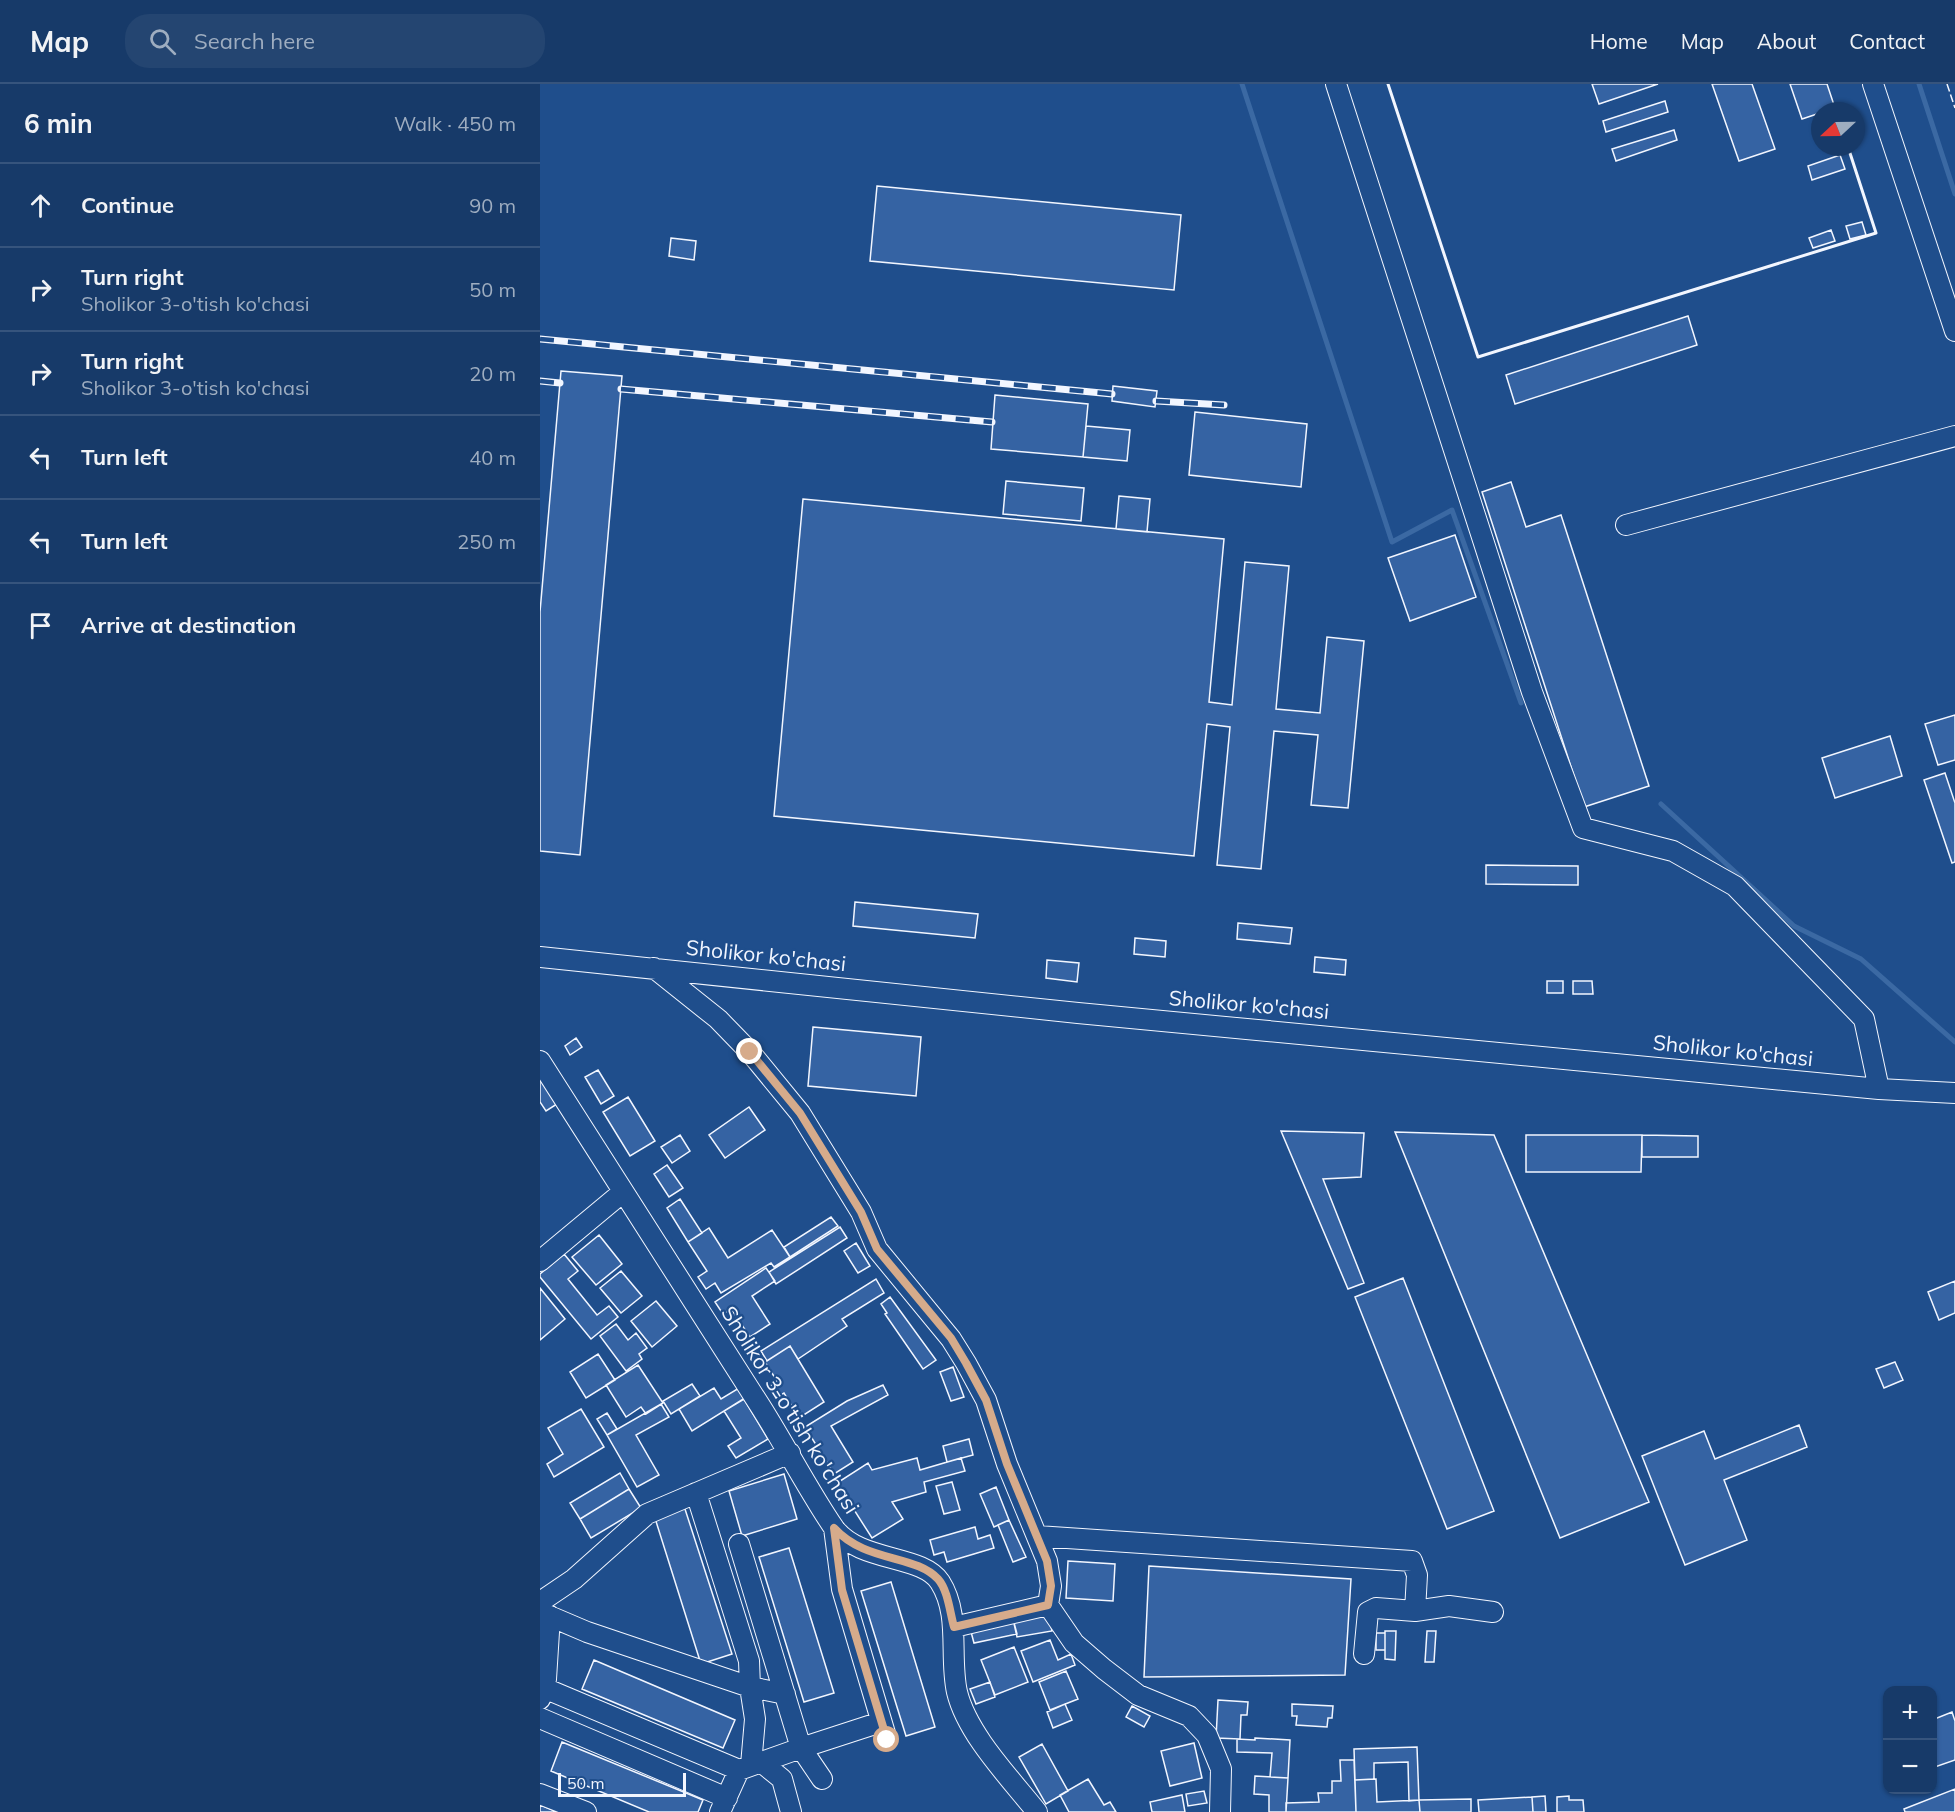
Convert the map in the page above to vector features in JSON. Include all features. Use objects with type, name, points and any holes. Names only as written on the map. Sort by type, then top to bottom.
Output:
[{"type":"street","points":[[1336,84],[1532,692],[1584,828],[1672,851],[1735,886],[1864,1019],[1879,1089]]},
{"type":"street","points":[[1873,84],[1955,331]]},
{"type":"street","points":[[1626,525],[1955,436]]},
{"type":"street","name":"Sholikor ko'chasi","points":[[540,957],[1078,1013],[1879,1089],[1955,1093]]},
{"type":"street","points":[[654,969],[718,1019],[750,1052],[800,1113],[861,1212],[877,1249],[951,1338],[986,1400],[1007,1464],[1047,1561],[1050,1578],[1048,1605],[1074,1643],[1104,1669],[1138,1695],[1189,1716],[1207,1735],[1221,1769],[1220,1812]]},
{"type":"street","name":"Sholikor 3-o'tish ko'chasi","points":[[542,1067],[790,1453],[834,1528],[861,1549],[922,1568],[939,1579],[954,1627],[955,1680],[961,1705],[973,1728],[1036,1812]]},
{"type":"street","points":[[540,1261],[623,1192]]},
{"type":"street","points":[[790,1453],[647,1514],[574,1579],[543,1610],[542,1694],[751,1765],[782,1779],[791,1812]]},
{"type":"street","points":[[540,1718],[724,1805],[751,1765],[755,1719],[749,1661],[696,1493]]},
{"type":"street","points":[[751,1765],[801,1748],[884,1731],[842,1590],[834,1528]]},
{"type":"street","points":[[1036,1536],[1405,1559],[1412,1561],[1416,1568],[1415,1611]]},
{"type":"street","points":[[739,1544],[801,1748],[822,1779]]},
{"type":"street","points":[[954,1627],[1048,1605]]},
{"type":"street","points":[[1364,1654],[1368,1612],[1376,1608],[1415,1611],[1449,1606],[1493,1612]]},
{"type":"street","points":[[543,1610],[586,1632],[750,1687],[785,1694]]},
{"type":"street","points":[[540,1794],[586,1812]]},
{"type":"building","points":[[1592,84],[1658,84],[1599,104]]},
{"type":"building","points":[[1712,84],[1752,84],[1775,149],[1739,161]]},
{"type":"building","points":[[1790,84],[1827,84],[1833,102],[1811,102],[1811,116],[1802,119]]},
{"type":"building","points":[[1665,101],[1668,112],[1606,132],[1603,121]]},
{"type":"building","points":[[1674,130],[1677,140],[1616,161],[1612,149]]},
{"type":"building","points":[[1840,156],[1845,169],[1812,180],[1808,166]]},
{"type":"building","points":[[877,186],[1181,215],[1174,290],[870,261]]},
{"type":"building","points":[[1862,222],[1866,235],[1850,239],[1846,226]]},
{"type":"building","points":[[1831,230],[1835,241],[1813,248],[1809,238]]},
{"type":"building","points":[[671,238],[696,241],[694,260],[669,256]]},
{"type":"building","points":[[1688,316],[1697,345],[1515,404],[1506,375]]},
{"type":"building","points":[[561,371],[622,376],[580,855],[540,851],[540,612]]},
{"type":"building","points":[[1113,386],[1157,391],[1155,407],[1112,401]]},
{"type":"building","points":[[995,395],[1088,404],[1083,457],[991,449]]},
{"type":"building","points":[[1195,412],[1307,424],[1301,487],[1189,475]]},
{"type":"building","points":[[1086,426],[1130,430],[1127,461],[1083,457]]},
{"type":"building","points":[[1006,481],[1084,488],[1081,521],[1003,514]]},
{"type":"building","points":[[1511,482],[1526,527],[1561,515],[1649,786],[1584,807],[1482,492]]},
{"type":"building","points":[[1119,496],[1150,499],[1147,532],[1116,529]]},
{"type":"building","points":[[803,499],[1224,539],[1209,702],[1232,705],[1245,562],[1289,566],[1276,709],[1320,713],[1327,637],[1364,641],[1348,808],[1311,805],[1318,735],[1274,731],[1261,869],[1217,865],[1230,727],[1207,724],[1194,856],[774,816]]},
{"type":"building","points":[[1455,535],[1476,597],[1410,621],[1388,558]]},
{"type":"building","points":[[1955,715],[1955,760],[1938,765],[1925,724]]},
{"type":"building","points":[[1890,736],[1902,776],[1835,798],[1822,758]]},
{"type":"building","points":[[1945,773],[1955,803],[1955,862],[1952,863],[1924,780]]},
{"type":"building","points":[[1486,865],[1578,866],[1578,885],[1486,884]]},
{"type":"building","points":[[855,902],[978,914],[975,938],[853,926]]},
{"type":"building","points":[[1238,923],[1292,928],[1290,944],[1237,939]]},
{"type":"building","points":[[1135,938],[1166,941],[1165,957],[1134,954]]},
{"type":"building","points":[[1315,957],[1346,960],[1345,975],[1314,972]]},
{"type":"building","points":[[1047,960],[1079,963],[1077,982],[1046,978]]},
{"type":"building","points":[[1547,981],[1563,981],[1563,993],[1547,993]]},
{"type":"building","points":[[1573,981],[1592,981],[1593,994],[1573,994]]},
{"type":"building","points":[[813,1027],[921,1037],[916,1096],[808,1086]]},
{"type":"building","points":[[576,1038],[582,1047],[570,1055],[565,1046]]},
{"type":"building","points":[[598,1070],[614,1096],[601,1104],[585,1077]]},
{"type":"building","points":[[540,1079],[557,1104],[546,1111],[540,1102]]},
{"type":"building","points":[[628,1097],[655,1141],[630,1156],[603,1112]]},
{"type":"building","points":[[749,1107],[765,1130],[725,1158],[709,1135]]},
{"type":"building","points":[[1281,1131],[1364,1133],[1361,1177],[1323,1179],[1364,1283],[1348,1289]]},
{"type":"building","points":[[1395,1132],[1494,1135],[1649,1502],[1560,1538]]},
{"type":"building","points":[[680,1135],[690,1151],[672,1163],[661,1147]]},
{"type":"building","points":[[1526,1135],[1642,1135],[1641,1172],[1526,1172]]},
{"type":"building","points":[[1642,1135],[1698,1136],[1698,1157],[1642,1157]]},
{"type":"building","points":[[667,1165],[683,1188],[669,1197],[654,1174]]},
{"type":"building","points":[[680,1199],[702,1233],[688,1242],[667,1208]]},
{"type":"building","points":[[831,1217],[838,1226],[790,1257],[784,1247]]},
{"type":"building","points":[[840,1227],[847,1238],[776,1284],[769,1272]]},
{"type":"building","points":[[709,1228],[728,1258],[772,1230],[790,1257],[774,1267],[771,1263],[721,1293],[715,1283],[706,1289],[698,1277],[707,1271],[688,1242]]},
{"type":"building","points":[[599,1235],[622,1264],[596,1285],[572,1257]]},
{"type":"building","points":[[856,1243],[870,1266],[858,1273],[844,1251]]},
{"type":"building","points":[[564,1254],[578,1271],[568,1279],[597,1315],[609,1306],[618,1317],[591,1339],[540,1277],[540,1274]]},
{"type":"building","points":[[766,1268],[775,1281],[752,1296],[770,1324],[750,1337],[731,1309],[723,1314],[715,1302]]},
{"type":"building","points":[[621,1271],[642,1296],[621,1313],[600,1288]]},
{"type":"building","points":[[1403,1278],[1494,1511],[1447,1529],[1355,1297]]},
{"type":"building","points":[[876,1279],[884,1293],[842,1319],[847,1326],[798,1359],[790,1346],[767,1361],[761,1351]]},
{"type":"building","points":[[1955,1281],[1955,1313],[1939,1320],[1928,1292]]},
{"type":"building","points":[[540,1288],[565,1319],[540,1340]]},
{"type":"building","points":[[890,1297],[936,1360],[923,1369],[885,1314],[887,1313],[881,1304]]},
{"type":"building","points":[[656,1301],[677,1326],[652,1347],[631,1321]]},
{"type":"building","points":[[616,1324],[628,1340],[636,1333],[647,1348],[639,1354],[642,1359],[626,1371],[600,1336]]},
{"type":"building","points":[[790,1346],[824,1402],[799,1418],[784,1393],[776,1398],[769,1387],[777,1381],[765,1362]]},
{"type":"building","points":[[598,1354],[615,1380],[586,1398],[570,1372]]},
{"type":"building","points":[[1895,1362],[1903,1380],[1884,1388],[1876,1369]]},
{"type":"building","points":[[638,1365],[663,1403],[646,1414],[641,1407],[626,1417],[606,1385]]},
{"type":"building","points":[[953,1367],[964,1397],[951,1401],[940,1372]]},
{"type":"building","points":[[692,1384],[700,1396],[671,1414],[663,1401]]},
{"type":"building","points":[[883,1385],[888,1395],[831,1426],[853,1462],[834,1474],[805,1427],[847,1401]]},
{"type":"building","points":[[714,1388],[721,1399],[739,1388],[745,1398],[692,1431],[679,1409]]},
{"type":"building","points":[[744,1399],[768,1439],[736,1458],[728,1446],[741,1438],[724,1411]]},
{"type":"building","points":[[661,1404],[669,1417],[636,1435],[659,1475],[637,1487],[607,1435]]},
{"type":"building","points":[[581,1409],[604,1447],[554,1477],[547,1464],[563,1454],[548,1428]]},
{"type":"building","points":[[607,1413],[617,1429],[607,1435],[597,1419]]},
{"type":"building","points":[[1799,1425],[1807,1447],[1724,1480],[1747,1540],[1685,1565],[1642,1456],[1704,1431],[1715,1459]]},
{"type":"building","points":[[969,1439],[973,1455],[947,1462],[943,1446]]},
{"type":"building","points":[[917,1458],[920,1470],[961,1458],[965,1471],[924,1482],[926,1492],[892,1502],[903,1519],[872,1538],[837,1483],[868,1463],[872,1470]]},
{"type":"building","points":[[620,1473],[629,1489],[580,1519],[570,1503]]},
{"type":"building","points":[[784,1474],[797,1519],[742,1536],[729,1491]]},
{"type":"building","points":[[952,1482],[960,1510],[944,1514],[936,1486]]},
{"type":"building","points":[[996,1487],[1009,1520],[994,1527],[980,1494]]},
{"type":"building","points":[[629,1489],[641,1508],[591,1538],[580,1519]]},
{"type":"building","points":[[684,1506],[732,1654],[701,1664],[654,1515]]},
{"type":"building","points":[[1009,1520],[1026,1557],[1013,1562],[998,1525]]},
{"type":"building","points":[[975,1527],[978,1539],[990,1535],[994,1548],[947,1562],[944,1552],[934,1555],[930,1540]]},
{"type":"building","points":[[789,1548],[834,1693],[804,1702],[759,1557]]},
{"type":"building","points":[[1068,1561],[1115,1564],[1113,1601],[1066,1598]]},
{"type":"building","points":[[1149,1566],[1351,1579],[1345,1675],[1144,1677]]},
{"type":"building","points":[[891,1582],[935,1727],[906,1736],[861,1591]]},
{"type":"building","points":[[1048,1612],[1052,1631],[1017,1637],[1013,1619]]},
{"type":"building","points":[[1013,1619],[1017,1634],[974,1643],[970,1628]]},
{"type":"building","points":[[1385,1631],[1396,1631],[1395,1660],[1385,1659]]},
{"type":"building","points":[[1427,1631],[1436,1631],[1434,1662],[1425,1662]]},
{"type":"building","points":[[1376,1633],[1385,1633],[1385,1650],[1376,1650]]},
{"type":"building","points":[[1050,1640],[1058,1660],[1071,1654],[1075,1665],[1033,1682],[1021,1651]]},
{"type":"building","points":[[1014,1647],[1028,1682],[995,1695],[981,1660]]},
{"type":"building","points":[[594,1660],[735,1720],[723,1748],[582,1689]]},
{"type":"building","points":[[1066,1671],[1078,1699],[1050,1710],[1039,1682]]},
{"type":"building","points":[[990,1682],[995,1697],[976,1704],[970,1689]]},
{"type":"building","points":[[1218,1700],[1248,1702],[1247,1715],[1241,1715],[1240,1739],[1216,1738]]},
{"type":"building","points":[[1065,1704],[1072,1720],[1053,1728],[1047,1712]]},
{"type":"building","points":[[1292,1704],[1333,1706],[1332,1718],[1328,1718],[1327,1727],[1296,1725],[1297,1716],[1292,1716]]},
{"type":"building","points":[[1132,1706],[1150,1716],[1144,1727],[1126,1717]]},
{"type":"building","points":[[1952,1712],[1955,1721],[1955,1760],[1937,1766],[1937,1740],[1937,1718]]},
{"type":"building","points":[[1255,1738],[1290,1740],[1288,1778],[1270,1777],[1272,1753],[1237,1752],[1237,1739],[1255,1740]]},
{"type":"building","points":[[562,1742],[703,1800],[698,1812],[649,1812],[551,1771]]},
{"type":"building","points":[[1194,1743],[1202,1778],[1170,1786],[1161,1751]]},
{"type":"building","points":[[1042,1744],[1068,1791],[1046,1804],[1019,1757]]},
{"type":"building","points":[[1417,1747],[1419,1800],[1409,1801],[1408,1762],[1374,1763],[1374,1779],[1355,1780],[1354,1749]]},
{"type":"building","points":[[1340,1760],[1354,1760],[1356,1812],[1286,1812],[1286,1803],[1319,1802],[1318,1793],[1332,1793],[1332,1781],[1341,1781]]},
{"type":"building","points":[[1255,1776],[1288,1778],[1286,1812],[1269,1812],[1269,1795],[1254,1794]]},
{"type":"building","points":[[1088,1779],[1104,1805],[1110,1802],[1116,1812],[1069,1812],[1060,1795]]},
{"type":"building","points":[[1376,1779],[1377,1802],[1419,1800],[1420,1812],[1356,1812],[1355,1780]]},
{"type":"building","points":[[1955,1789],[1955,1812],[1905,1812],[1904,1809]]},
{"type":"building","points":[[1204,1791],[1207,1803],[1188,1806],[1186,1794]]},
{"type":"building","points":[[1182,1795],[1185,1812],[1152,1812],[1150,1802]]},
{"type":"building","points":[[1545,1796],[1546,1812],[1533,1812],[1532,1797]]},
{"type":"building","points":[[1569,1796],[1569,1800],[1583,1800],[1584,1812],[1557,1812],[1557,1797]]},
{"type":"building","points":[[1532,1797],[1533,1812],[1479,1812],[1478,1800]]},
{"type":"building","points":[[1471,1799],[1471,1812],[1420,1812],[1419,1800]]},
{"type":"building","points":[[540,1805],[557,1812],[540,1812]]},
{"type":"waterway","points":[[1242,84],[1392,542],[1452,510],[1521,703]]},
{"type":"waterway","points":[[1919,84],[1955,194]]},
{"type":"waterway","points":[[1661,804],[1794,926],[1861,959],[1955,1042]]},
{"type":"railway","points":[[540,339],[1112,394]]},
{"type":"railway","points":[[540,381],[560,383]]},
{"type":"railway","points":[[621,389],[992,422]]},
{"type":"railway","points":[[1156,401],[1224,405]]},
{"type":"fence","points":[[1947,84],[1955,108]]},
{"type":"wall","points":[[1388,84],[1478,357],[1876,233],[1851,156]]},
{"type":"route","points":[[750,1052],[800,1113],[861,1212],[877,1249],[890,1269],[951,1338],[966,1363],[986,1400],[1007,1464],[1047,1561],[1051,1586],[1048,1605],[954,1627],[939,1579],[922,1568],[861,1549],[834,1528],[842,1590],[887,1740]]}]
